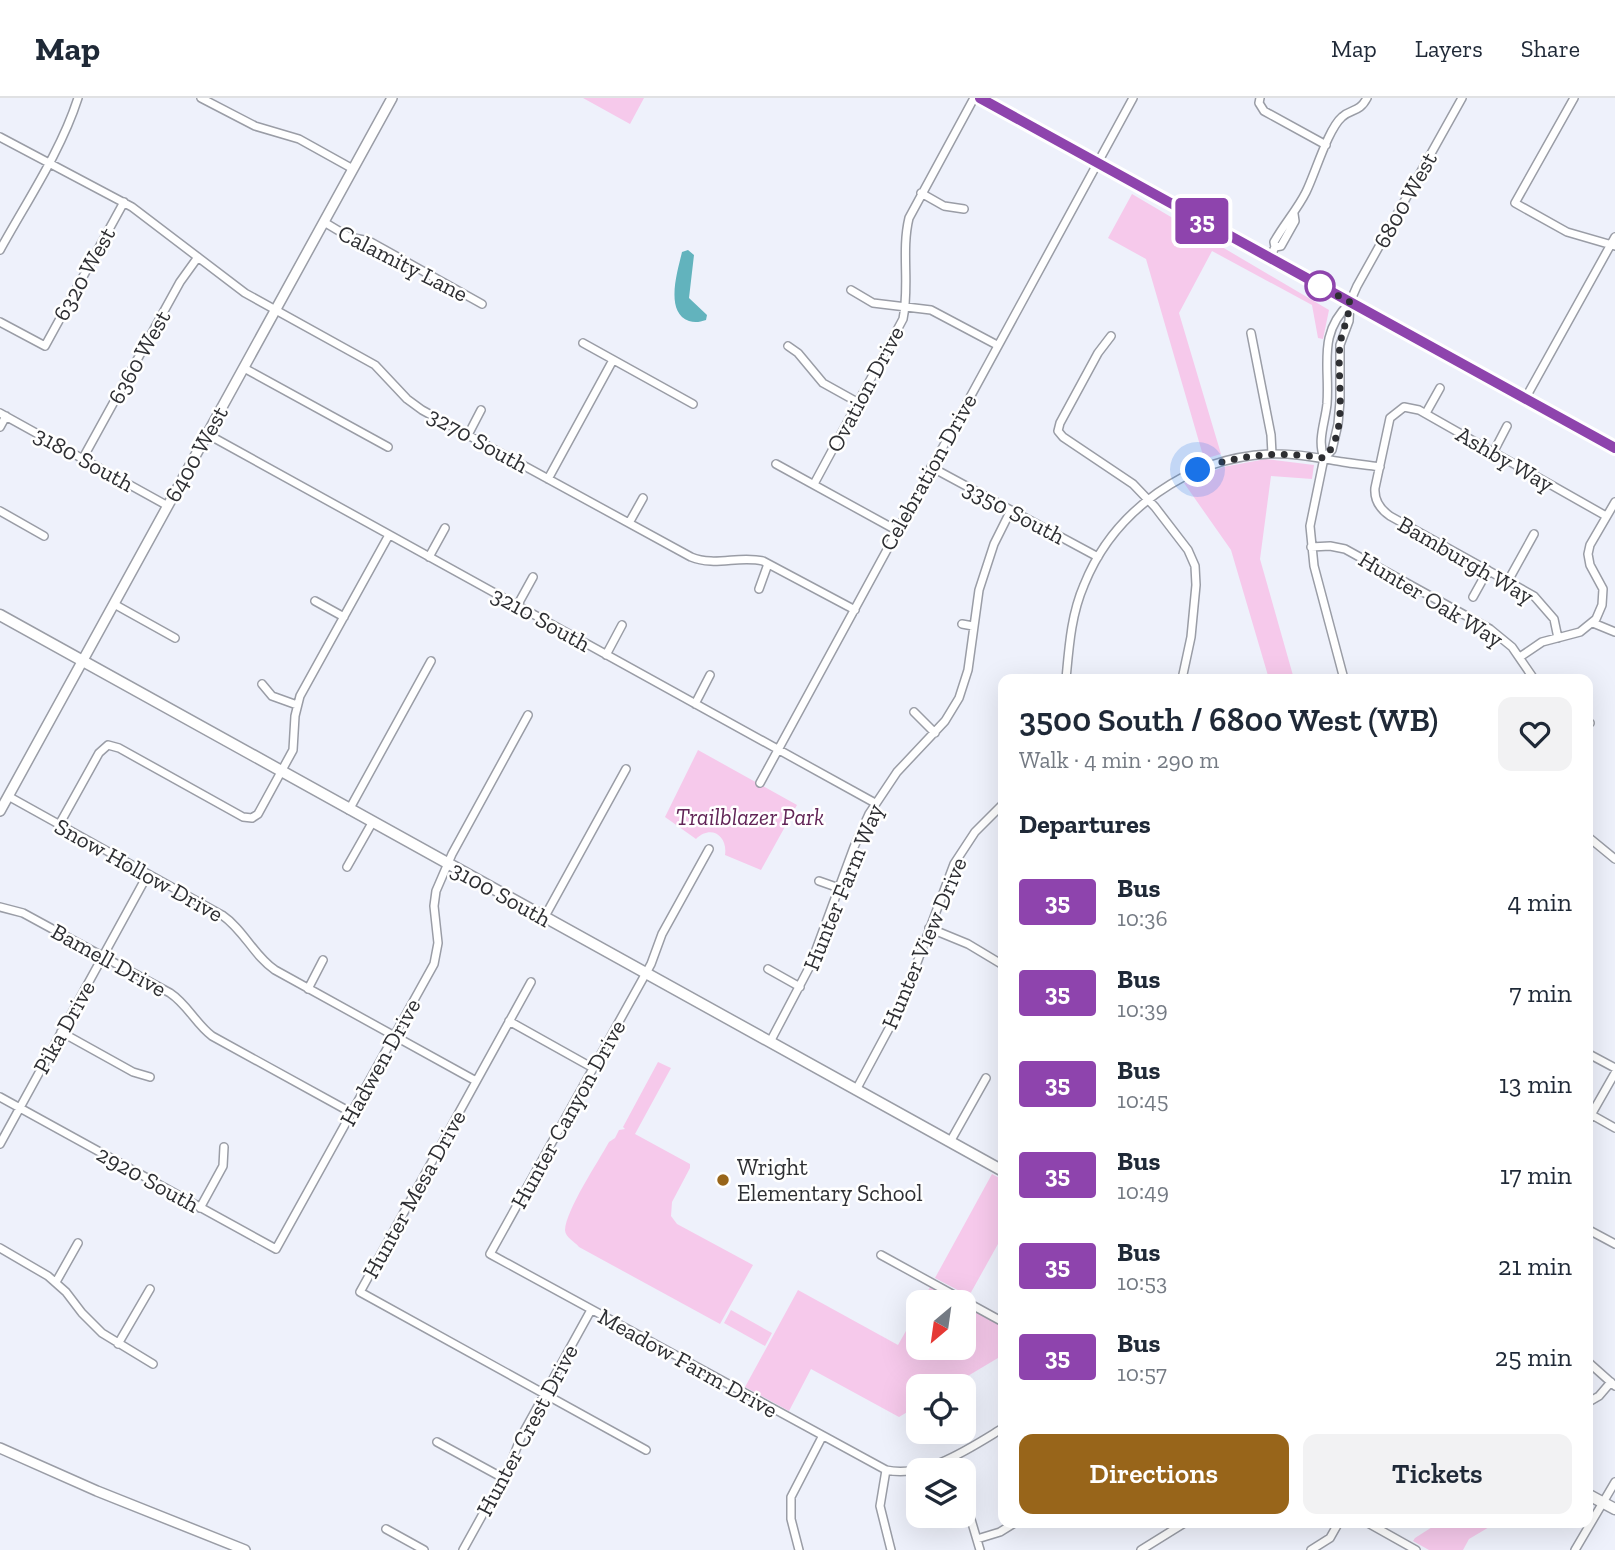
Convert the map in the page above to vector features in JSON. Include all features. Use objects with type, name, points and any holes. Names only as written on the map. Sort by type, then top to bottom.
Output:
[{"type":"main road","points":[[980,98],[1615,448]]},
{"type":"main road","name":"3100 South","points":[[0,615],[998,1168]]},
{"type":"main road","points":[[1593,1497],[1615,1509]]},
{"type":"street","points":[[0,250],[49,161],[78,98]]},
{"type":"street","points":[[201,98],[255,126],[299,139],[353,169]]},
{"type":"street","name":"6400 West","points":[[0,811],[392,98]]},
{"type":"street","name":"Ovation Drive","points":[[814,485],[897,332],[906,306],[905,232],[909,218],[974,98]]},
{"type":"street","name":"Celebration Drive","points":[[760,783],[1133,98]]},
{"type":"street","points":[[1260,98],[1259,103],[1264,111],[1326,145]]},
{"type":"street","points":[[1270,258],[1275,247],[1274,242],[1308,188],[1341,117],[1360,109],[1367,98]]},
{"type":"street","name":"6800 West","points":[[1350,302],[1462,98]]},
{"type":"street","points":[[1574,98],[1515,203],[1567,232],[1613,245]]},
{"type":"street","name":"3270 South","points":[[0,137],[124,202],[244,293],[370,362],[412,403],[468,435],[691,557],[715,562],[748,558],[768,564]]},
{"type":"street","points":[[921,193],[944,206],[964,209]]},
{"type":"street","name":"6320 West","points":[[0,322],[45,346],[124,202]]},
{"type":"street","name":"Calamity Lane","points":[[324,222],[349,237],[369,241],[482,304]]},
{"type":"street","points":[[1525,399],[1613,245],[1615,237]]},
{"type":"street","name":"6360 West","points":[[83,458],[180,282],[198,257]]},
{"type":"street","points":[[851,290],[873,303],[906,306],[937,313],[998,345]]},
{"type":"street","points":[[1324,458],[1320,447],[1327,406],[1328,341],[1336,315],[1350,302]]},
{"type":"street","points":[[1343,674],[1316,575],[1311,547],[1311,516],[1324,458],[1332,450],[1339,417],[1340,345],[1349,321],[1350,302]]},
{"type":"street","points":[[1251,333],[1272,454]]},
{"type":"street","points":[[1111,336],[1098,353],[1058,431],[1128,480],[1148,499],[1183,542],[1195,566],[1196,585],[1194,617],[1183,674]]},
{"type":"street","points":[[583,343],[693,404]]},
{"type":"street","points":[[788,346],[823,383],[859,403]]},
{"type":"street","points":[[548,479],[613,360]]},
{"type":"street","points":[[244,368],[388,447]]},
{"type":"street","points":[[1426,413],[1440,388]]},
{"type":"street","name":"Ashby Way","points":[[1404,407],[1412,407],[1426,413],[1519,465],[1533,477],[1606,516]]},
{"type":"street","name":"Bamburgh Way","points":[[1404,407],[1390,418],[1380,467],[1375,492],[1383,510],[1534,596],[1555,622],[1558,638]]},
{"type":"street","points":[[468,435],[481,410]]},
{"type":"street","points":[[0,427],[3,414]]},
{"type":"street","name":"3180 South","points":[[3,414],[168,506]]},
{"type":"street","points":[[1494,451],[1507,426]]},
{"type":"street","name":"3210 South","points":[[207,434],[875,803]]},
{"type":"street","points":[[1067,674],[1076,609],[1084,585],[1098,557],[1117,530],[1148,499],[1183,477],[1214,464],[1272,454],[1324,458],[1380,467]]},
{"type":"street","points":[[776,464],[896,530]]},
{"type":"street","name":"3350 South","points":[[931,467],[1098,557]]},
{"type":"street","points":[[629,523],[643,498]]},
{"type":"street","points":[[1520,657],[1538,644],[1580,632],[1593,623],[1604,594],[1599,578],[1590,565],[1588,554],[1615,502]]},
{"type":"street","name":"Hunter Farm Way","points":[[770,1042],[813,959],[859,836],[875,803],[905,762],[950,714],[964,684],[984,572],[1011,510]]},
{"type":"street","points":[[0,511],[44,536]]},
{"type":"street","points":[[429,557],[444,528]]},
{"type":"street","points":[[1508,581],[1534,534]]},
{"type":"street","points":[[60,825],[99,753],[108,745],[119,748],[243,817],[254,817],[261,810],[293,750],[297,705],[389,535]]},
{"type":"street","name":"Hunter Oak Way","points":[[1311,547],[1335,546],[1350,551],[1490,629],[1520,657],[1531,674]]},
{"type":"street","points":[[759,590],[768,564],[855,610]]},
{"type":"street","points":[[1474,597],[1488,570]]},
{"type":"street","points":[[517,606],[533,577]]},
{"type":"street","points":[[315,601],[344,617]]},
{"type":"street","points":[[114,604],[175,638]]},
{"type":"street","points":[[1593,623],[1615,632]]},
{"type":"street","points":[[962,624],[973,626]]},
{"type":"street","points":[[606,655],[622,625]]},
{"type":"street","points":[[349,810],[431,662]]},
{"type":"street","points":[[695,704],[710,675]]},
{"type":"street","points":[[262,684],[274,697],[297,705]]},
{"type":"street","points":[[914,712],[934,733]]},
{"type":"street","name":"Hadwen Drive","points":[[276,1250],[436,959],[438,943],[434,901],[448,864],[528,715]]},
{"type":"street","points":[[544,918],[626,769]]},
{"type":"street","name":"Snow Hollow Drive","points":[[8,796],[226,917],[266,964],[476,1081]]},
{"type":"street","name":"Hunter View Drive","points":[[856,1090],[896,1017],[948,876],[961,851],[998,809]]},
{"type":"street","points":[[346,867],[372,822]]},
{"type":"street","points":[[1593,841],[1615,859]]},
{"type":"street","name":"Hunter Canyon Drive","points":[[490,1254],[657,952],[661,936],[709,849]]},
{"type":"street","name":"Pika Drive","points":[[0,1144],[149,874]]},
{"type":"street","points":[[819,881],[839,888]]},
{"type":"street","name":"Bamell Drive","points":[[0,907],[23,913],[177,998],[212,1036],[352,1113]]},
{"type":"street","points":[[929,928],[968,944],[998,962]]},
{"type":"street","points":[[308,989],[323,960]]},
{"type":"street","points":[[768,969],[800,987]]},
{"type":"street","name":"Hunter Mesa Drive","points":[[531,982],[360,1292],[545,1394]]},
{"type":"street","points":[[509,1021],[593,1068]]},
{"type":"street","points":[[61,1032],[134,1072],[150,1077]]},
{"type":"street","points":[[1593,1057],[1615,1071],[1593,1113]]},
{"type":"street","points":[[950,1142],[986,1078]]},
{"type":"street","name":"2920 South","points":[[0,1097],[276,1250]]},
{"type":"street","points":[[1593,1120],[1615,1128]]},
{"type":"street","points":[[200,1208],[223,1166],[225,1147]]},
{"type":"street","points":[[1593,1232],[1615,1244]]},
{"type":"street","points":[[55,1282],[78,1243]]},
{"type":"street","points":[[0,1248],[55,1282],[94,1326],[118,1344],[153,1364]]},
{"type":"street","name":"Meadow Farm Drive","points":[[490,1254],[886,1470]]},
{"type":"street","points":[[881,1255],[998,1319]]},
{"type":"street","points":[[118,1344],[150,1289]]},
{"type":"street","name":"Hunter Crest Drive","points":[[463,1550],[591,1310]]},
{"type":"street","points":[[1593,1366],[1613,1384],[1593,1400]]},
{"type":"street","points":[[545,1394],[646,1450]]},
{"type":"street","points":[[952,1458],[998,1431]]},
{"type":"street","points":[[799,1550],[791,1519],[792,1497],[822,1437]]},
{"type":"street","points":[[437,1442],[503,1478]]},
{"type":"street","points":[[0,1448],[97,1491],[245,1550]]},
{"type":"street","points":[[891,1550],[880,1506],[886,1470],[906,1471]]},
{"type":"street","points":[[1593,1519],[1615,1482]]},
{"type":"street","points":[[974,1528],[980,1550]]},
{"type":"street","points":[[977,1539],[1006,1528]]},
{"type":"street","points":[[1141,1550],[1176,1528]]},
{"type":"street","points":[[1311,1550],[1330,1538],[1336,1528]]},
{"type":"street","points":[[1377,1528],[1416,1550]]},
{"type":"street","points":[[1575,1550],[1588,1528]]},
{"type":"street","points":[[386,1529],[424,1550]]},
{"type":"green space","points":[[583,98],[644,98],[630,124]]},
{"type":"green space","points":[[1132,194],[1329,310],[1323,339],[1318,338],[1312,305],[1212,251],[1179,313],[1221,454],[1204,459],[1146,259],[1108,238]]},
{"type":"green space","points":[[1266,459],[1314,465],[1312,479],[1271,476],[1260,559],[1293,674],[1268,674],[1231,550],[1184,483],[1223,467]]},
{"type":"green space","name":"Trailblazer Park","points":[[698,750],[797,805],[761,870],[725,855],[724,842],[717,834],[707,832],[696,839],[665,817]]},
{"type":"green space","points":[[658,1062],[671,1068],[635,1134],[690,1164],[672,1202],[671,1216],[677,1224],[753,1265],[720,1324],[579,1247],[565,1233],[567,1221],[583,1186],[609,1142],[619,1130],[625,1129],[623,1127]]},
{"type":"green space","points":[[992,1174],[998,1177],[998,1244],[972,1290],[958,1290],[935,1278]]},
{"type":"green space","points":[[798,1290],[898,1345],[906,1331],[906,1360],[976,1360],[976,1311],[998,1323],[998,1358],[971,1374],[906,1374],[906,1413],[899,1417],[811,1369],[789,1411],[745,1387]]},
{"type":"green space","points":[[731,1310],[772,1333],[765,1346],[724,1323]]},
{"type":"green space","points":[[1431,1528],[1488,1528],[1469,1539],[1463,1550],[1429,1550],[1413,1541]]},
{"type":"water","points":[[688,250],[694,255],[689,298],[707,315],[706,320],[700,322],[689,321],[681,316],[675,300],[682,252]]},
{"type":"bus line","name":"35","points":[[980,98],[1615,448]]},
{"type":"place","name":"Wright Elementary School","points":[[723,1180]]},
{"type":"route","points":[[1198,470],[1228,460],[1258,455],[1285,454],[1324,458],[1332,450],[1340,409],[1340,345],[1349,321],[1350,302],[1315,283],[1320,286]]}]
